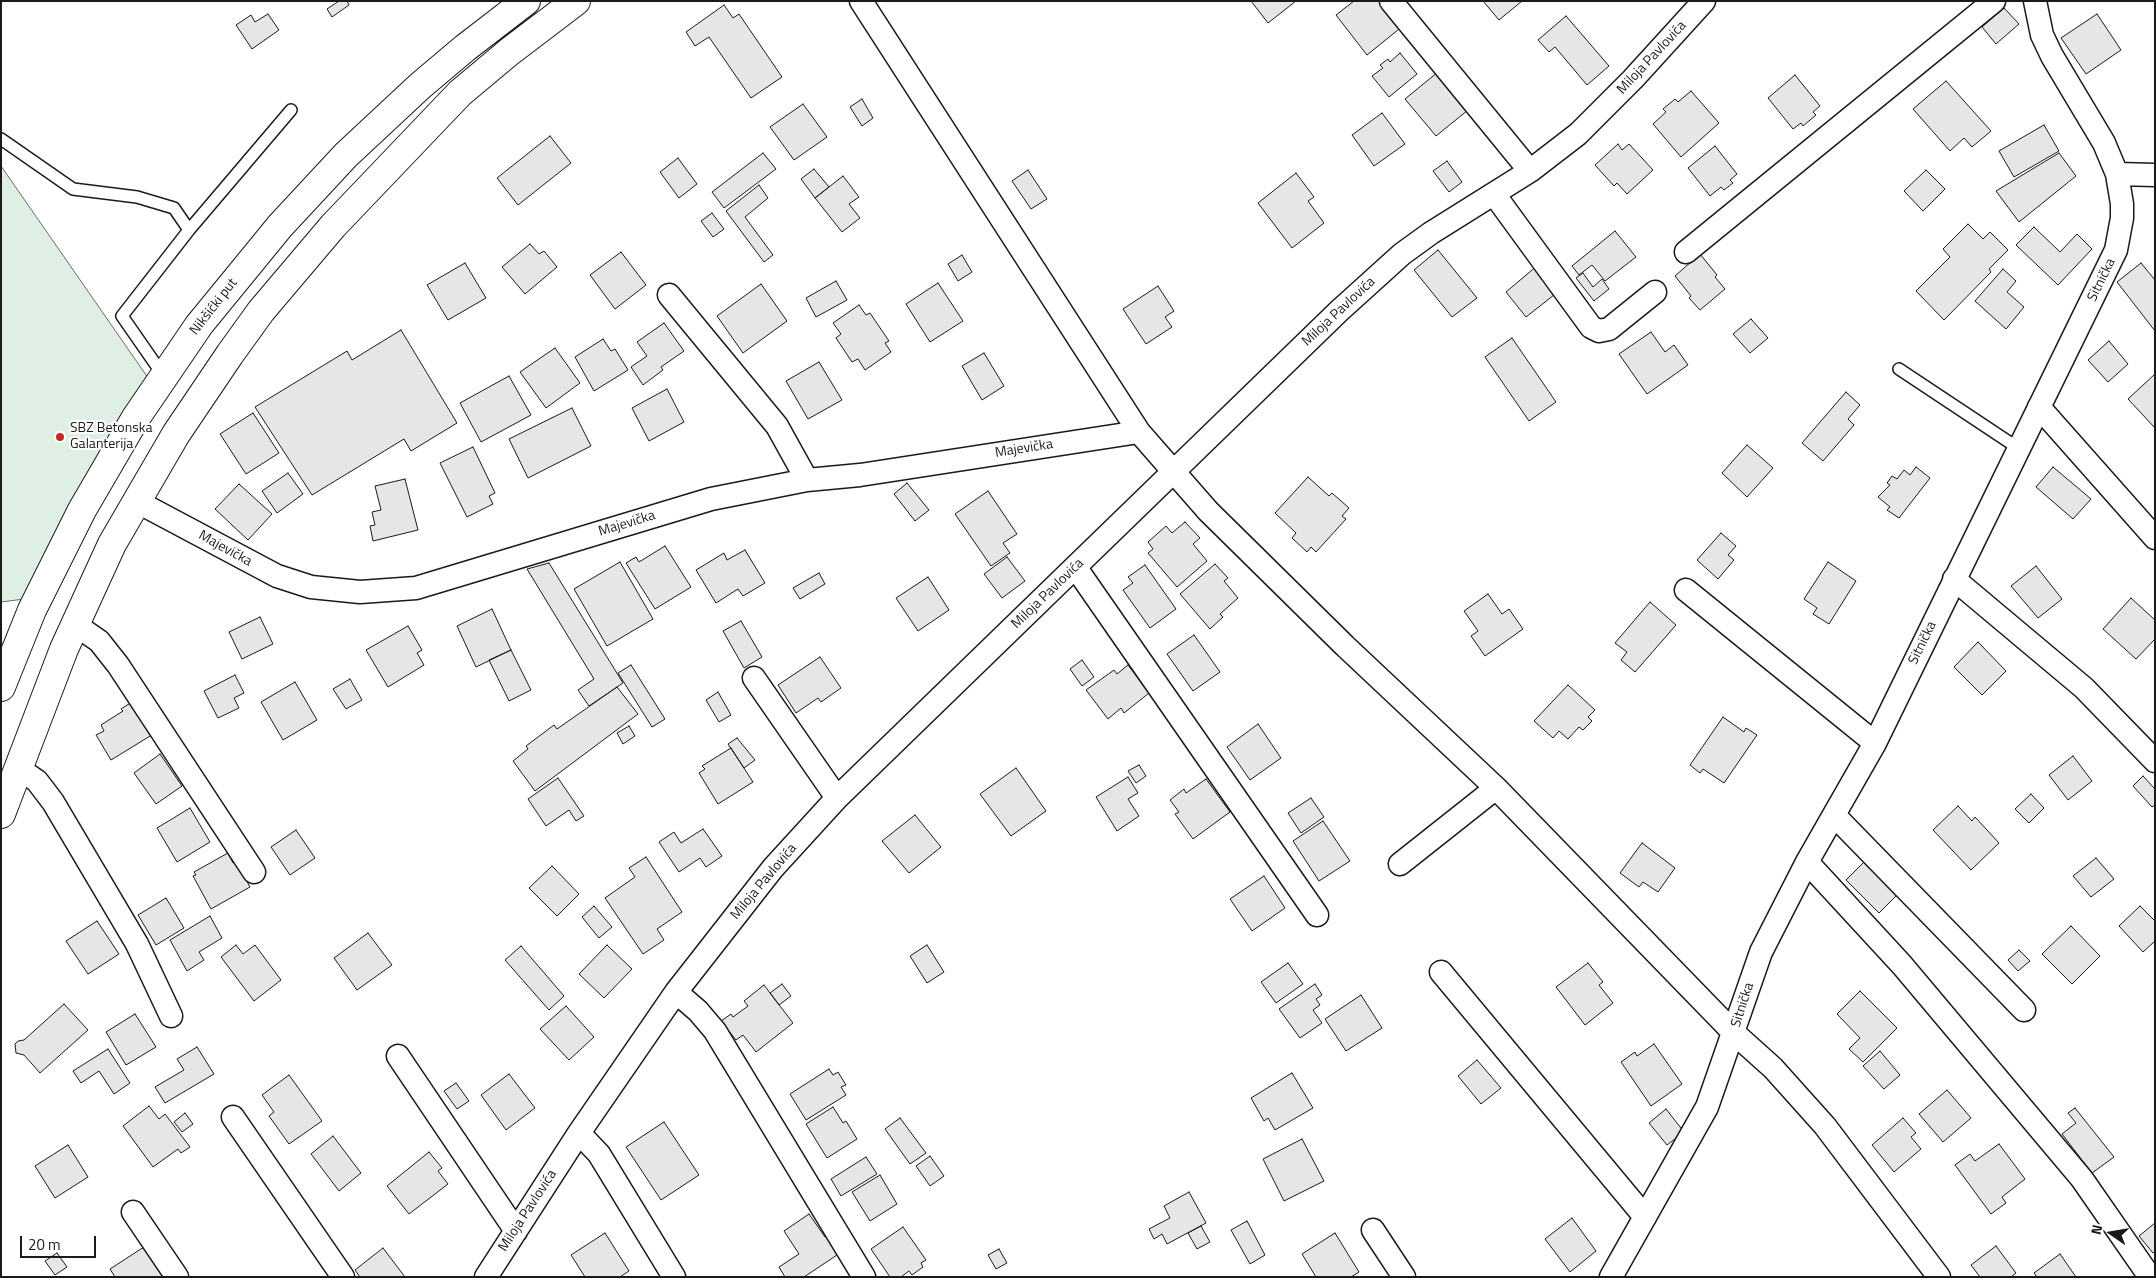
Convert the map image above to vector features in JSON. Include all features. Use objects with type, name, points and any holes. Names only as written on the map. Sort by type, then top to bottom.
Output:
[{"type":"main road","name":"Nikšićki put","points":[[1,687],[10,640],[46,581],[116,449],[164,375],[237,276],[322,179],[420,86],[526,1]]},
{"type":"main road","points":[[1,814],[64,649],[112,544],[176,434],[256,318],[333,226],[460,94],[509,52],[576,1]]},
{"type":"street","points":[[861,1],[1139,432],[1208,511],[1331,632],[1496,788],[1734,1033],[1773,1068],[1824,1126],[1939,1277]]},
{"type":"street","points":[[1391,1],[1530,172]]},
{"type":"street","name":"Miloja Pavlovića","points":[[486,1277],[579,1133],[676,992],[773,868],[837,798],[1339,311],[1402,254],[1431,233],[1530,172],[1578,134],[1633,79],[1704,1]]},
{"type":"street","points":[[1686,252],[1994,1]]},
{"type":"street","name":"Sitnička","points":[[1611,1277],[1707,1107],[1761,952],[1807,862],[1875,743],[2116,250],[2122,218],[2122,204],[2117,174],[2104,143],[2052,56],[2042,35],[2035,1]]},
{"type":"street","points":[[2117,174],[2151,179]]},
{"type":"street","points":[[1494,194],[1591,327],[1599,330],[1609,329],[1655,292]]},
{"type":"street","points":[[669,296],[777,426],[807,480]]},
{"type":"street","points":[[2039,407],[2155,538]]},
{"type":"street","name":"Majevička","points":[[136,501],[277,576],[311,587],[360,592],[416,588],[711,499],[807,480],[860,475],[1139,432]]},
{"type":"street","points":[[1076,568],[1317,915]]},
{"type":"street","points":[[1954,579],[2084,688],[2155,761]]},
{"type":"street","points":[[1686,590],[1875,743]]},
{"type":"street","points":[[75,627],[86,632],[98,642],[118,665],[254,872]]},
{"type":"street","points":[[754,678],[837,798]]},
{"type":"street","points":[[18,768],[37,781],[53,802],[137,944],[171,1016]]},
{"type":"street","points":[[1400,864],[1496,788]]},
{"type":"street","points":[[1834,815],[2024,1010]]},
{"type":"street","points":[[1807,862],[1902,965],[2082,1179],[2150,1277]]},
{"type":"street","points":[[1441,972],[1645,1217]]},
{"type":"street","points":[[676,992],[698,1011],[715,1032],[864,1277]]},
{"type":"street","points":[[398,1056],[516,1231]]},
{"type":"street","points":[[233,1117],[343,1277]]},
{"type":"street","points":[[579,1133],[599,1154],[674,1277]]},
{"type":"street","points":[[133,1212],[177,1277]]},
{"type":"street","points":[[1373,1230],[1404,1277]]},
{"type":"lane","points":[[164,375],[122,316],[189,230],[291,110]]},
{"type":"lane","points":[[1,139],[73,189],[137,197],[174,208],[189,230]]},
{"type":"lane","points":[[1900,369],[2018,448]]},
{"type":"green space","points":[[1,166],[153,385],[48,596],[1,602]]},
{"type":"building","points":[[339,1],[347,1],[349,5],[332,17],[327,9]]},
{"type":"building","points":[[1251,1],[1296,1],[1268,23]]},
{"type":"building","points":[[1354,1],[1385,1],[1404,25],[1367,55],[1336,15]]},
{"type":"building","points":[[1483,1],[1522,1],[1499,20]]},
{"type":"building","points":[[724,5],[733,18],[739,14],[782,77],[751,98],[709,37],[695,46],[686,32]]},
{"type":"building","points":[[2004,8],[2019,24],[1996,44],[1982,27]]},
{"type":"building","points":[[268,14],[279,30],[252,49],[236,25],[251,15],[255,22]]},
{"type":"building","points":[[2097,14],[2121,50],[2086,74],[2061,38]]},
{"type":"building","points":[[1566,16],[1609,66],[1587,85],[1555,47],[1549,52],[1538,40]]},
{"type":"building","points":[[1400,53],[1417,74],[1389,97],[1372,76],[1383,68],[1380,65],[1388,59],[1390,62]]},
{"type":"building","points":[[1438,72],[1468,110],[1436,136],[1405,99]]},
{"type":"building","points":[[1795,75],[1820,106],[1813,112],[1816,115],[1803,126],[1801,123],[1793,129],[1768,98]]},
{"type":"building","points":[[1946,81],[1991,131],[1972,147],[1964,138],[1950,151],[1913,109]]},
{"type":"building","points":[[1691,91],[1719,123],[1681,157],[1653,124],[1666,112],[1663,109],[1675,99],[1678,102]]},
{"type":"building","points":[[862,99],[873,118],[862,126],[850,107]]},
{"type":"building","points":[[803,104],[827,137],[794,160],[770,127]]},
{"type":"building","points":[[1382,113],[1405,144],[1374,166],[1352,135]]},
{"type":"building","points":[[2044,125],[2059,151],[2014,177],[1999,151]]},
{"type":"building","points":[[550,136],[571,163],[518,205],[497,178]]},
{"type":"building","points":[[1618,144],[1622,150],[1629,144],[1653,170],[1627,194],[1617,183],[1614,186],[1595,165]]},
{"type":"building","points":[[1715,146],[1737,174],[1730,180],[1733,183],[1724,190],[1721,187],[1710,196],[1688,168]]},
{"type":"building","points":[[763,153],[776,169],[724,208],[712,192]]},
{"type":"building","points":[[2059,153],[2076,176],[2019,222],[1996,191]]},
{"type":"building","points":[[678,158],[697,184],[679,198],[660,172]]},
{"type":"building","points":[[1447,161],[1462,182],[1449,192],[1433,171]]},
{"type":"building","points":[[814,169],[829,187],[815,198],[801,179]]},
{"type":"building","points":[[1028,170],[1047,199],[1031,209],[1012,181]]},
{"type":"building","points":[[1926,170],[1945,189],[1923,211],[1904,191]]},
{"type":"building","points":[[1296,173],[1314,197],[1308,201],[1324,223],[1292,248],[1258,203]]},
{"type":"building","points":[[843,176],[859,197],[849,204],[860,218],[842,232],[815,198]]},
{"type":"building","points":[[759,185],[768,198],[745,217],[773,255],[764,262],[726,211]]},
{"type":"building","points":[[712,213],[724,229],[713,237],[701,221]]},
{"type":"building","points":[[1968,224],[1983,239],[1990,232],[2008,250],[1989,269],[1991,272],[1944,320],[1916,291],[1950,257],[1943,249]]},
{"type":"building","points":[[2034,227],[2060,252],[2077,234],[2092,249],[2058,285],[2016,245]]},
{"type":"building","points":[[1615,231],[1636,257],[1605,281],[1592,265],[1579,275],[1572,266]]},
{"type":"building","points":[[530,244],[539,254],[544,251],[557,267],[525,294],[502,267]]},
{"type":"building","points":[[1438,250],[1477,298],[1452,317],[1414,270]]},
{"type":"building","points":[[621,252],[646,285],[615,309],[590,275]]},
{"type":"building","points":[[1700,254],[1717,275],[1715,277],[1725,289],[1700,310],[1689,298],[1691,296],[1675,276]]},
{"type":"building","points":[[962,255],[972,272],[958,281],[948,264]]},
{"type":"building","points":[[465,263],[486,298],[448,320],[427,285]]},
{"type":"building","points":[[2141,263],[2155,280],[2155,331],[2117,282]]},
{"type":"building","points":[[1538,265],[1559,291],[1526,317],[1506,292]]},
{"type":"building","points":[[2003,269],[2016,281],[2007,292],[2024,307],[2006,329],[1975,301]]},
{"type":"building","points":[[1583,273],[1593,287],[1602,279],[1609,289],[1594,301],[1576,278]]},
{"type":"building","points":[[836,281],[847,300],[816,317],[806,298]]},
{"type":"building","points":[[938,283],[963,321],[930,342],[906,304]]},
{"type":"building","points":[[761,284],[787,321],[743,353],[717,316]]},
{"type":"building","points":[[1158,286],[1174,311],[1165,317],[1172,327],[1146,344],[1123,309]]},
{"type":"building","points":[[859,305],[866,315],[870,313],[889,341],[885,343],[891,352],[865,370],[858,359],[852,362],[836,338],[841,334],[833,323]]},
{"type":"building","points":[[1751,319],[1768,338],[1750,353],[1733,334]]},
{"type":"building","points":[[664,323],[684,351],[661,367],[663,370],[643,385],[631,367],[647,356],[637,342]]},
{"type":"building","points":[[401,330],[457,423],[411,451],[404,439],[312,495],[255,407],[347,351],[352,360]]},
{"type":"building","points":[[1651,332],[1665,352],[1674,345],[1688,365],[1647,394],[1619,354]]},
{"type":"building","points":[[1512,338],[1556,402],[1529,421],[1485,357]]},
{"type":"building","points":[[603,339],[611,351],[615,349],[628,370],[594,391],[575,357]]},
{"type":"building","points":[[2109,341],[2128,364],[2108,382],[2088,360]]},
{"type":"building","points":[[555,348],[580,383],[546,408],[520,372]]},
{"type":"building","points":[[984,353],[1004,386],[982,400],[962,366]]},
{"type":"building","points":[[819,362],[842,400],[808,419],[786,381]]},
{"type":"building","points":[[2155,374],[2155,428],[2128,399]]},
{"type":"building","points":[[509,376],[531,415],[481,442],[460,403]]},
{"type":"building","points":[[667,389],[684,422],[649,441],[632,408]]},
{"type":"building","points":[[1846,392],[1860,405],[1848,419],[1854,425],[1823,461],[1802,443]]},
{"type":"building","points":[[572,408],[591,446],[528,478],[509,439]]},
{"type":"building","points":[[253,413],[279,453],[246,474],[220,434]]},
{"type":"building","points":[[1747,445],[1773,468],[1747,497],[1722,473]]},
{"type":"building","points":[[473,447],[495,493],[489,496],[493,504],[467,517],[440,463]]},
{"type":"building","points":[[1916,467],[1930,478],[1899,518],[1887,510],[1890,507],[1878,497],[1890,485],[1887,483],[1892,476],[1897,479],[1904,470],[1910,475]]},
{"type":"building","points":[[2053,467],[2091,499],[2073,519],[2036,487]]},
{"type":"building","points":[[288,473],[303,494],[277,513],[262,491]]},
{"type":"building","points":[[1308,477],[1329,496],[1332,493],[1349,508],[1342,516],[1346,519],[1316,552],[1311,547],[1307,552],[1292,538],[1296,533],[1275,513]]},
{"type":"building","points":[[405,479],[418,530],[373,541],[370,526],[375,525],[372,512],[381,510],[375,486]]},
{"type":"building","points":[[907,483],[929,510],[915,521],[894,494]]},
{"type":"building","points":[[239,484],[272,514],[248,540],[215,509]]},
{"type":"building","points":[[988,491],[1017,534],[1003,543],[1010,553],[991,566],[955,514]]},
{"type":"building","points":[[1185,522],[1200,538],[1193,544],[1207,561],[1177,587],[1148,553],[1153,549],[1148,542],[1166,526],[1172,533]]},
{"type":"building","points":[[1721,533],[1736,546],[1728,555],[1734,560],[1718,579],[1697,560]]},
{"type":"building","points":[[665,546],[691,587],[655,609],[626,563],[636,557],[639,562]]},
{"type":"building","points":[[745,550],[765,583],[743,596],[738,589],[716,603],[696,570],[724,553],[727,560]]},
{"type":"building","points":[[1007,557],[1025,581],[1002,598],[984,574]]},
{"type":"building","points":[[620,562],[653,619],[607,646],[574,589]]},
{"type":"building","points":[[1828,562],[1856,581],[1829,624],[1813,614],[1817,608],[1804,599]]},
{"type":"building","points":[[549,563],[623,683],[589,706],[578,690],[594,679],[527,569]]},
{"type":"building","points":[[1215,564],[1228,578],[1224,581],[1238,598],[1220,614],[1223,617],[1210,629],[1180,594]]},
{"type":"building","points":[[1145,565],[1176,609],[1150,628],[1123,590],[1133,583],[1128,577]]},
{"type":"building","points":[[2036,566],[2062,599],[2038,618],[2011,586]]},
{"type":"building","points":[[819,573],[825,584],[800,599],[793,588]]},
{"type":"building","points":[[928,577],[949,610],[918,631],[896,598]]},
{"type":"building","points":[[1488,594],[1502,614],[1509,609],[1523,629],[1485,656],[1471,636],[1478,631],[1464,611]]},
{"type":"building","points":[[2131,598],[2155,620],[2155,639],[2136,659],[2103,629]]},
{"type":"building","points":[[1650,602],[1676,625],[1635,672],[1621,660],[1627,652],[1615,643]]},
{"type":"building","points":[[492,609],[511,650],[476,667],[457,626]]},
{"type":"building","points":[[260,617],[273,644],[242,659],[229,632]]},
{"type":"building","points":[[741,621],[762,657],[744,668],[723,631]]},
{"type":"building","points":[[408,626],[422,650],[417,653],[424,665],[388,687],[366,650]]},
{"type":"building","points":[[1194,635],[1220,672],[1193,691],[1167,654]]},
{"type":"building","points":[[1978,642],[2006,671],[1982,695],[1954,667]]},
{"type":"building","points":[[511,650],[531,690],[509,701],[489,660]]},
{"type":"building","points":[[820,657],[841,688],[821,702],[818,698],[796,713],[778,685]]},
{"type":"building","points":[[1082,660],[1094,677],[1082,686],[1070,669]]},
{"type":"building","points":[[631,665],[665,719],[652,727],[618,673]]},
{"type":"building","points":[[1128,665],[1149,693],[1124,713],[1121,708],[1108,719],[1086,690],[1114,670],[1117,674]]},
{"type":"building","points":[[235,675],[244,693],[234,698],[239,708],[218,718],[204,691]]},
{"type":"building","points":[[350,679],[362,700],[346,709],[333,689]]},
{"type":"building","points":[[295,682],[317,720],[283,740],[261,702]]},
{"type":"building","points":[[1568,685],[1595,710],[1588,717],[1592,721],[1583,730],[1579,727],[1568,739],[1559,731],[1553,738],[1534,721]]},
{"type":"building","points":[[617,687],[638,714],[535,791],[513,761],[528,749],[526,746],[554,725],[557,729]]},
{"type":"building","points":[[718,692],[731,715],[719,722],[706,700]]},
{"type":"building","points":[[135,700],[155,733],[111,760],[96,735],[104,731],[101,725],[123,711],[121,709]]},
{"type":"building","points":[[1723,717],[1744,732],[1746,728],[1757,735],[1724,783],[1703,769],[1700,773],[1690,765]]},
{"type":"building","points":[[1258,724],[1281,758],[1250,780],[1227,747]]},
{"type":"building","points":[[629,726],[635,736],[623,744],[617,733]]},
{"type":"building","points":[[737,738],[755,760],[744,768],[728,744]]},
{"type":"building","points":[[731,748],[753,782],[718,804],[699,773],[705,769],[702,766]]},
{"type":"building","points":[[160,754],[182,786],[156,804],[134,773]]},
{"type":"building","points":[[2073,756],[2092,781],[2068,800],[2049,775]]},
{"type":"building","points":[[1139,765],[1146,776],[1136,783],[1128,771]]},
{"type":"building","points":[[1016,768],[1046,811],[1011,836],[980,794]]},
{"type":"building","points":[[2143,776],[2155,789],[2155,805],[2152,807],[2133,786]]},
{"type":"building","points":[[1128,777],[1138,793],[1128,799],[1139,816],[1117,831],[1096,797]]},
{"type":"building","points":[[558,778],[584,816],[576,821],[569,810],[546,826],[528,799]]},
{"type":"building","points":[[1206,779],[1230,812],[1193,839],[1175,814],[1179,812],[1170,800],[1184,789],[1186,793]]},
{"type":"building","points":[[2031,794],[2044,808],[2029,823],[2015,809]]},
{"type":"building","points":[[1311,798],[1324,817],[1301,833],[1288,813]]},
{"type":"building","points":[[1958,806],[1972,821],[1975,817],[1999,843],[1971,870],[1933,830]]},
{"type":"building","points":[[190,808],[210,842],[177,862],[157,828]]},
{"type":"building","points":[[915,815],[941,847],[909,873],[882,841]]},
{"type":"building","points":[[1323,821],[1350,861],[1319,881],[1293,841]]},
{"type":"building","points":[[703,829],[722,856],[706,867],[700,858],[679,872],[659,842],[674,832],[681,843]]},
{"type":"building","points":[[296,830],[315,858],[290,875],[271,847]]},
{"type":"building","points":[[1642,843],[1675,868],[1658,892],[1643,882],[1639,887],[1620,873]]},
{"type":"building","points":[[228,853],[233,863],[236,861],[250,887],[211,909],[193,876],[196,875],[194,872]]},
{"type":"building","points":[[1871,855],[1904,888],[1879,913],[1846,880]]},
{"type":"building","points":[[646,857],[682,912],[657,929],[664,940],[643,954],[605,898],[635,877],[629,868]]},
{"type":"building","points":[[2096,858],[2114,879],[2091,897],[2073,876]]},
{"type":"building","points":[[552,866],[579,894],[557,916],[529,888]]},
{"type":"building","points":[[1264,876],[1285,908],[1252,931],[1230,899]]},
{"type":"building","points":[[166,898],[184,928],[156,945],[138,915]]},
{"type":"building","points":[[594,906],[612,927],[599,938],[582,917]]},
{"type":"building","points":[[2140,906],[2155,921],[2155,941],[2143,952],[2119,926]]},
{"type":"building","points":[[210,916],[222,938],[199,952],[204,960],[187,971],[170,940]]},
{"type":"building","points":[[97,921],[119,954],[88,974],[66,941]]},
{"type":"building","points":[[2071,926],[2100,956],[2072,984],[2042,954]]},
{"type":"building","points":[[368,933],[392,965],[357,990],[334,958]]},
{"type":"building","points":[[236,945],[243,954],[255,945],[281,980],[254,1001],[221,957]]},
{"type":"building","points":[[607,945],[632,969],[604,998],[579,974]]},
{"type":"building","points":[[927,945],[944,972],[927,983],[910,956]]},
{"type":"building","points":[[521,946],[564,996],[549,1010],[505,960]]},
{"type":"building","points":[[2019,950],[2030,961],[2018,971],[2008,960]]},
{"type":"building","points":[[1288,963],[1303,984],[1276,1003],[1261,982]]},
{"type":"building","points":[[1588,963],[1603,982],[1599,985],[1613,1003],[1585,1025],[1556,987]]},
{"type":"building","points":[[782,984],[791,996],[779,1005],[770,993]]},
{"type":"building","points":[[1315,984],[1322,995],[1316,999],[1320,1005],[1313,1010],[1322,1023],[1300,1038],[1279,1009]]},
{"type":"building","points":[[764,985],[793,1023],[756,1052],[743,1035],[736,1040],[721,1021],[731,1014],[733,1017],[748,1006],[744,1001]]},
{"type":"building","points":[[1860,991],[1897,1028],[1863,1062],[1849,1049],[1860,1038],[1837,1014]]},
{"type":"building","points":[[1361,995],[1382,1028],[1346,1051],[1325,1019]]},
{"type":"building","points":[[64,1004],[88,1030],[40,1073],[24,1055],[16,1053],[15,1044],[18,1041],[24,1040]]},
{"type":"building","points":[[566,1006],[594,1037],[569,1060],[540,1029]]},
{"type":"building","points":[[135,1014],[156,1047],[126,1065],[106,1032]]},
{"type":"building","points":[[1654,1044],[1682,1084],[1651,1106],[1621,1062],[1635,1052],[1637,1056]]},
{"type":"building","points":[[197,1047],[214,1074],[165,1103],[155,1087],[184,1070],[177,1059]]},
{"type":"building","points":[[108,1049],[130,1083],[114,1094],[99,1071],[81,1083],[73,1071]]},
{"type":"building","points":[[1880,1051],[1900,1075],[1884,1089],[1863,1066]]},
{"type":"building","points":[[1477,1060],[1501,1088],[1481,1104],[1458,1076]]},
{"type":"building","points":[[829,1069],[833,1075],[838,1072],[846,1085],[841,1087],[846,1095],[806,1120],[790,1094]]},
{"type":"building","points":[[1292,1073],[1313,1108],[1275,1130],[1268,1118],[1264,1121],[1251,1098]]},
{"type":"building","points":[[509,1074],[535,1108],[506,1130],[481,1095]]},
{"type":"building","points":[[289,1075],[322,1121],[289,1144],[269,1116],[274,1112],[262,1095]]},
{"type":"building","points":[[456,1083],[469,1101],[457,1109],[444,1091]]},
{"type":"building","points":[[1947,1090],[1971,1118],[1943,1142],[1919,1114]]},
{"type":"building","points":[[149,1106],[159,1119],[165,1114],[190,1147],[181,1153],[178,1149],[153,1167],[123,1126]]},
{"type":"building","points":[[833,1107],[843,1123],[846,1121],[857,1139],[827,1158],[806,1124]]},
{"type":"building","points":[[2075,1108],[2114,1157],[2092,1173],[2062,1134],[2076,1123],[2068,1113]]},
{"type":"building","points":[[1666,1109],[1684,1132],[1667,1145],[1649,1123]]},
{"type":"building","points":[[185,1113],[193,1124],[182,1132],[174,1122]]},
{"type":"building","points":[[900,1118],[926,1153],[910,1164],[885,1129]]},
{"type":"building","points":[[1903,1118],[1916,1133],[1911,1137],[1921,1149],[1894,1172],[1872,1145]]},
{"type":"building","points":[[664,1122],[699,1175],[661,1200],[626,1147]]},
{"type":"building","points":[[333,1136],[361,1173],[339,1191],[311,1154]]},
{"type":"building","points":[[1302,1139],[1324,1181],[1284,1201],[1263,1159]]},
{"type":"building","points":[[1999,1144],[2025,1179],[2002,1197],[2006,1203],[1991,1214],[1955,1165],[1970,1154],[1975,1161]]},
{"type":"building","points":[[68,1145],[88,1177],[55,1198],[35,1166]]},
{"type":"building","points":[[429,1152],[442,1168],[438,1171],[448,1184],[409,1214],[387,1186]]},
{"type":"building","points":[[930,1156],[944,1176],[930,1186],[916,1166]]},
{"type":"building","points":[[866,1157],[877,1174],[841,1196],[831,1179]]},
{"type":"building","points":[[880,1175],[897,1204],[870,1221],[852,1192]]},
{"type":"building","points":[[1189,1192],[1206,1223],[1167,1244],[1162,1234],[1154,1239],[1149,1229],[1170,1218],[1164,1206]]},
{"type":"building","points":[[809,1214],[825,1237],[828,1235],[840,1253],[804,1277],[785,1277],[779,1267],[799,1254],[784,1231]]},
{"type":"building","points":[[1572,1218],[1596,1251],[1570,1272],[1545,1239]]},
{"type":"building","points":[[1247,1221],[1265,1255],[1250,1264],[1231,1230]]},
{"type":"building","points":[[2155,1223],[2155,1252],[2153,1253],[2139,1236]]},
{"type":"building","points":[[1201,1226],[1210,1242],[1197,1249],[1188,1233]]},
{"type":"building","points":[[903,1227],[926,1260],[921,1263],[923,1267],[912,1275],[909,1271],[901,1277],[890,1277],[871,1249]]},
{"type":"building","points":[[605,1233],[629,1271],[620,1277],[585,1277],[571,1255]]},
{"type":"building","points":[[1335,1233],[1359,1272],[1351,1277],[1316,1277],[1302,1254]]},
{"type":"building","points":[[1996,1246],[2016,1273],[2011,1277],[1980,1277],[1971,1265]]},
{"type":"building","points":[[144,1247],[164,1277],[115,1277],[110,1269]]},
{"type":"building","points":[[383,1248],[405,1277],[360,1277],[355,1270]]},
{"type":"building","points":[[999,1249],[1007,1263],[996,1269],[988,1255]]},
{"type":"building","points":[[57,1253],[67,1267],[55,1275],[45,1261]]},
{"type":"building","points":[[2060,1254],[2076,1277],[2037,1277],[2034,1273]]},
{"type":"place","name":"SBZ Betonska Galanterija","points":[[60,437]]}]
